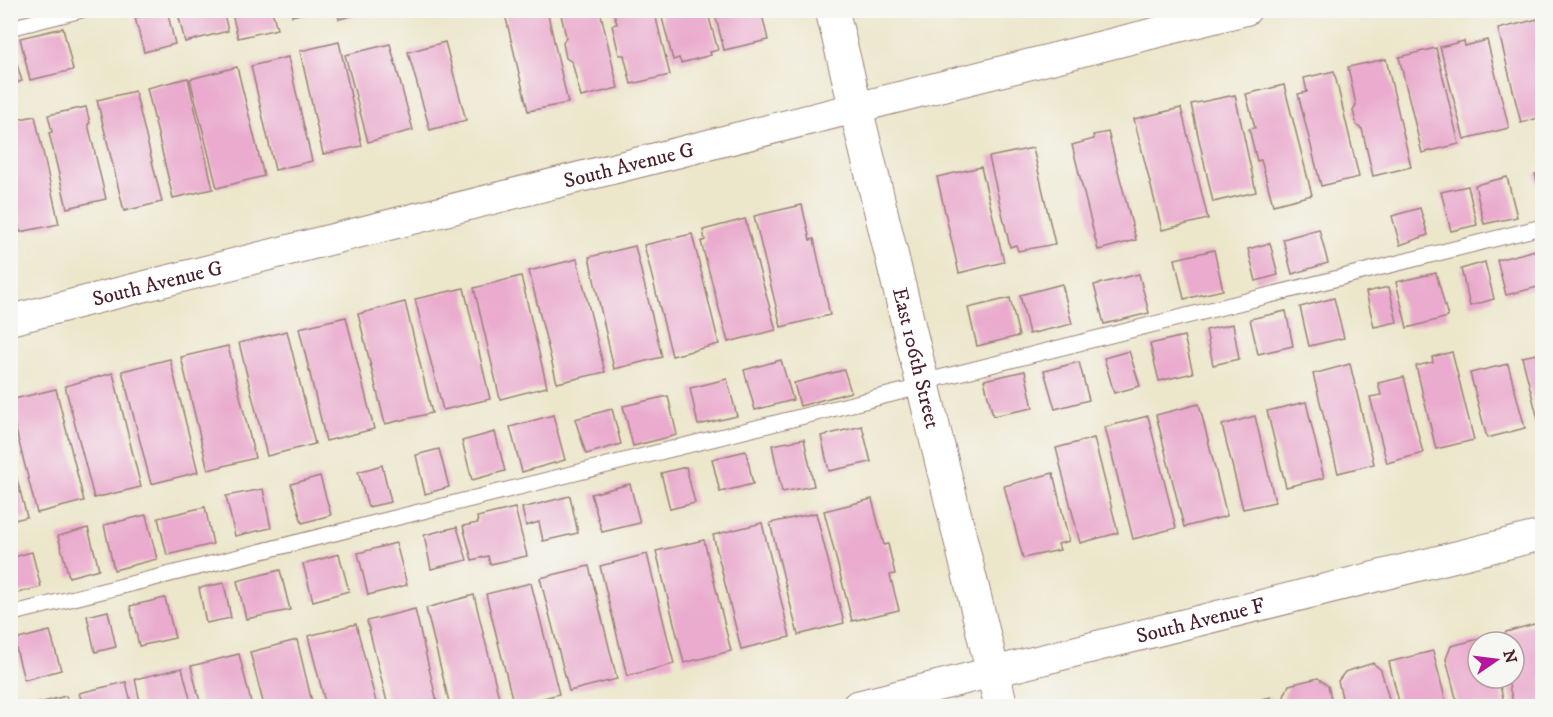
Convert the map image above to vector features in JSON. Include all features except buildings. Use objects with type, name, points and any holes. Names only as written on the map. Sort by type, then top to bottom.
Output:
[{"type":"main road","name":"East 106th Street","points":[[832,10],[1001,706]]},
{"type":"street","name":"South Avenue G","points":[[10,320],[1246,10]]},
{"type":"street","name":"South Avenue F","points":[[857,706],[1542,535]]},
{"type":"lane","points":[[10,28],[82,10]]},
{"type":"lane","points":[[10,614],[1542,227]]}]
